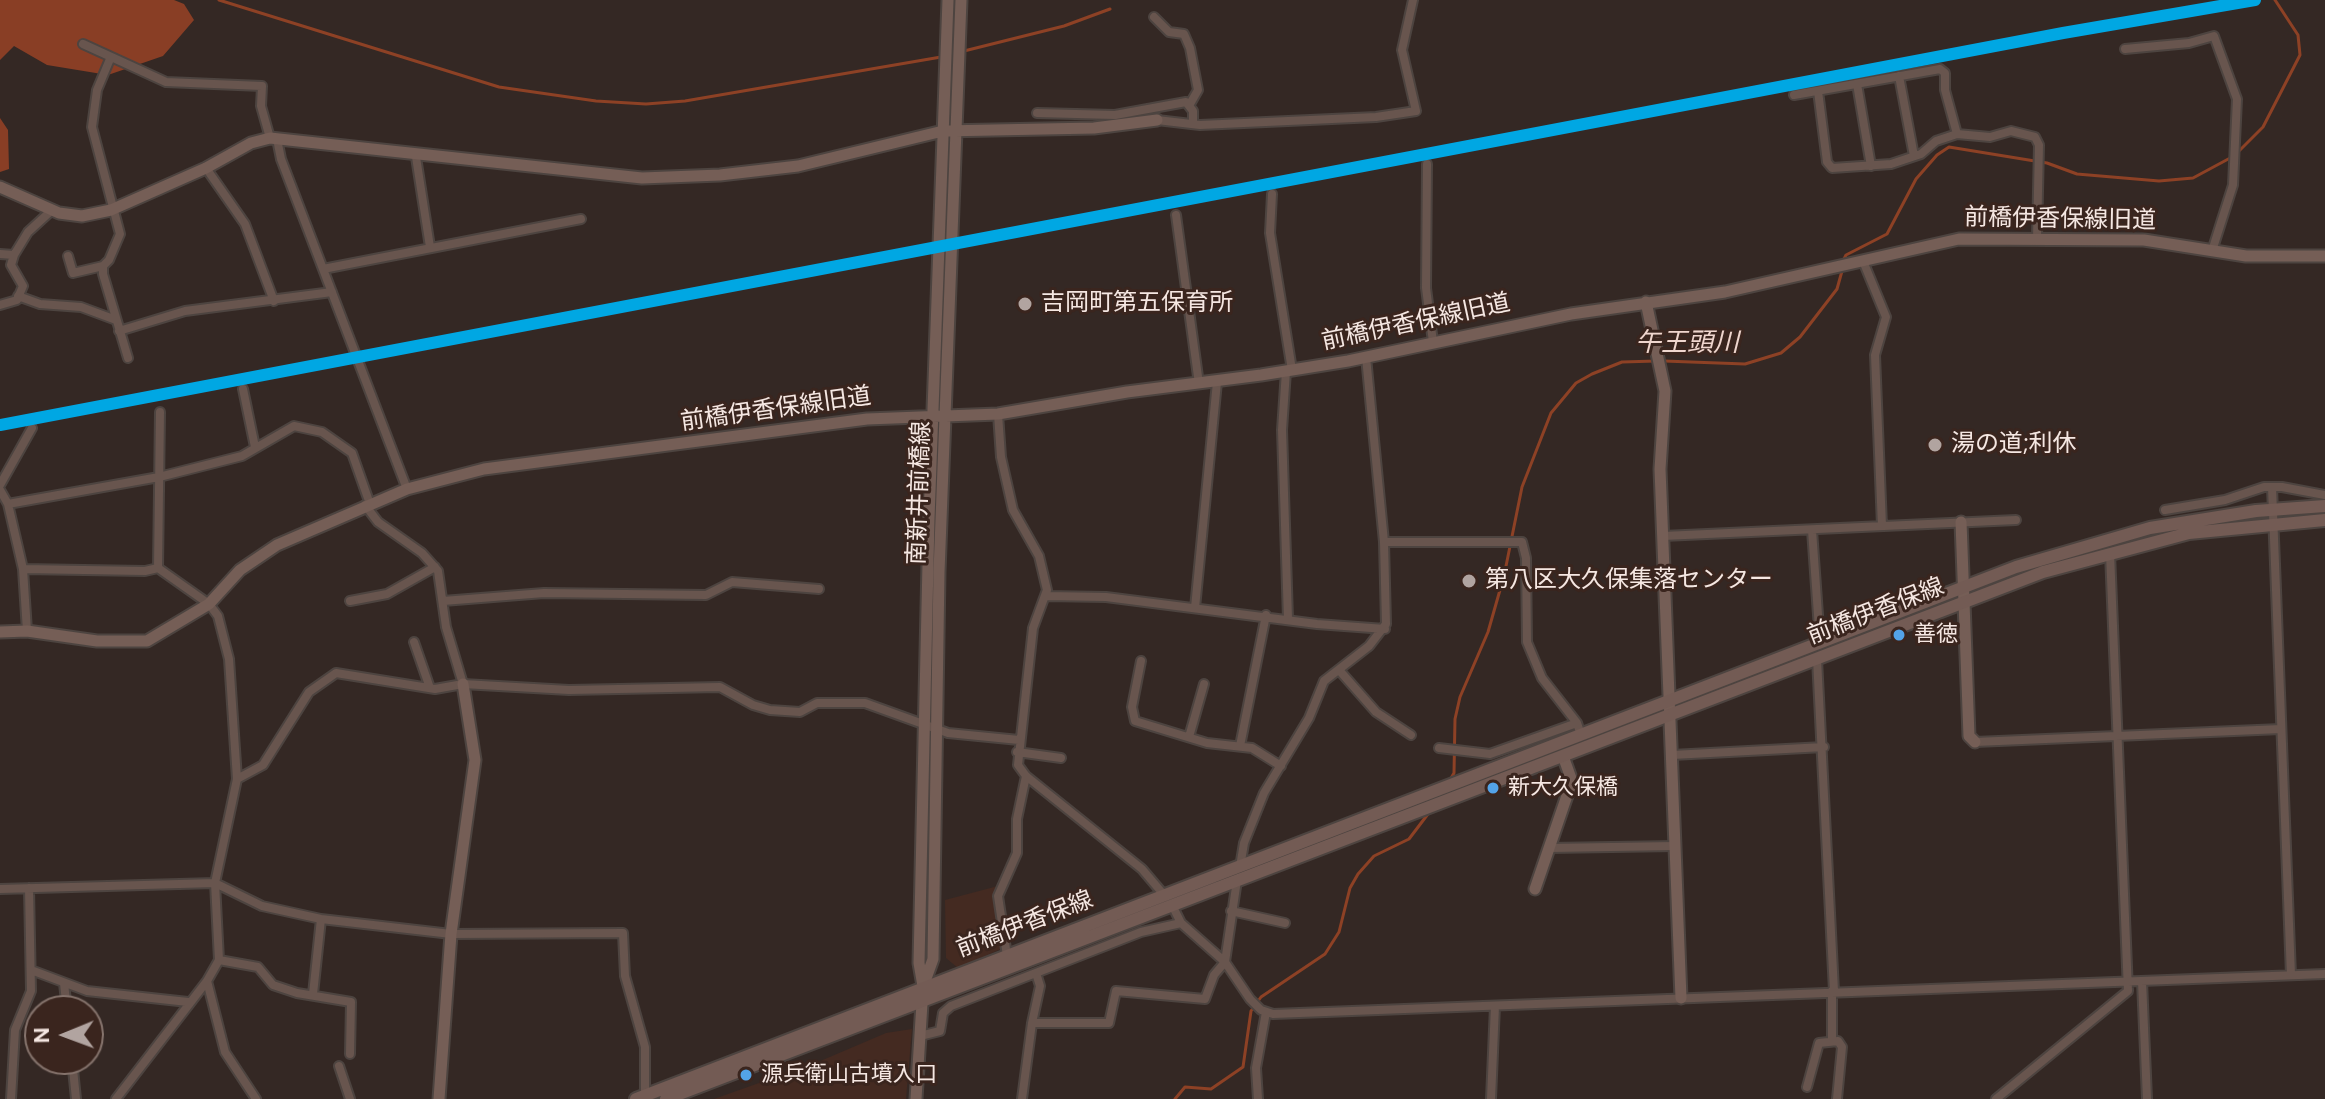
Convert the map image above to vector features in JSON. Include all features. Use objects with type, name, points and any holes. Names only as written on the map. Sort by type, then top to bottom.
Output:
[{"type":"main road","name":"前橋伊香保線","points":[[669,1098],[1965,602],[2110,552],[2325,506]]},
{"type":"main road","name":"前橋伊香保線","points":[[641,1097],[1429,795],[1579,729],[1670,700],[2066,550],[2187,520],[2273,516],[2325,520]]},
{"type":"street","name":"南新井前橋線","points":[[916,1099],[923,987],[933,959],[932,416],[948,0]]},
{"type":"street","name":"南新井前橋線","points":[[931,726],[961,0]]},
{"type":"street","points":[[0,187],[52,210],[82,216],[111,210],[206,168],[251,143],[274,138],[416,157],[605,176],[709,176],[822,161],[943,131],[1094,128],[1157,120],[1193,124],[1365,118],[1416,111],[1402,50],[1413,0]]},
{"type":"street","points":[[1154,17],[1169,32],[1184,34],[1190,48],[1198,90],[1190,104],[1193,124]]},
{"type":"street","points":[[2125,49],[2189,43],[2214,36],[2236,95],[2232,189],[2212,251]]},
{"type":"street","points":[[83,44],[166,82],[262,86],[261,106],[407,489]]},
{"type":"street","points":[[68,256],[73,273],[103,266],[109,260],[120,234],[111,210],[92,127],[97,90],[110,59]]},
{"type":"street","points":[[1794,95],[1936,69],[1944,71],[1945,90],[1957,134]]},
{"type":"street","points":[[1899,76],[1914,156]]},
{"type":"street","points":[[1857,84],[1871,166]]},
{"type":"street","points":[[1818,91],[1829,166],[1871,166],[1914,156],[1936,141],[1957,134],[1987,137],[2017,131],[2038,140],[2037,238]]},
{"type":"street","points":[[1037,113],[1115,115],[1173,102],[1190,104]]},
{"type":"street","points":[[416,157],[430,247]]},
{"type":"street","points":[[1427,164],[1426,288],[1433,342]]},
{"type":"street","points":[[206,168],[245,224],[274,301]]},
{"type":"street","points":[[1272,194],[1270,233],[1289,371],[1282,430],[1288,619]]},
{"type":"street","points":[[0,305],[17,300],[23,286],[11,265],[14,255],[28,232],[52,210]]},
{"type":"street","points":[[1176,215],[1199,384]]},
{"type":"street","points":[[323,269],[581,219]]},
{"type":"street","name":"前橋伊香保線旧道","points":[[0,632],[27,631],[97,641],[147,641],[209,604],[240,570],[277,545],[407,489],[484,469],[867,419],[998,414],[1289,371],[1646,302],[1725,292],[1952,240],[2144,240],[2257,257],[2325,256]]},
{"type":"street","points":[[0,254],[14,255]]},
{"type":"street","points":[[1863,261],[1886,317],[1875,355],[1882,526]]},
{"type":"street","points":[[103,266],[128,358]]},
{"type":"street","points":[[119,331],[185,311],[332,292]]},
{"type":"street","points":[[18,296],[40,304],[81,307],[116,320]]},
{"type":"street","points":[[1646,302],[1663,370],[1663,536],[1681,998]]},
{"type":"street","points":[[1032,1023],[1109,1023],[1116,991],[1205,999],[1214,975],[1225,962],[1244,843],[1262,798],[1309,718],[1324,681],[1369,646],[1385,629],[1384,542],[1366,357]]},
{"type":"street","points":[[1195,608],[1217,382]]},
{"type":"street","points":[[243,389],[255,447]]},
{"type":"street","points":[[158,568],[160,412]]},
{"type":"street","points":[[998,414],[1006,483],[1013,510],[1043,566],[1046,596],[1033,628],[1017,752],[1018,765],[1026,776],[1142,869],[1164,895]]},
{"type":"street","points":[[8,504],[159,477],[242,456],[294,426],[322,432],[352,453],[368,504],[378,522],[422,553],[435,567],[446,627],[463,684],[475,760],[451,934],[436,1098]]},
{"type":"street","points":[[27,631],[23,569],[8,504],[0,488],[32,428]]},
{"type":"street","points":[[2272,487],[2291,975]]},
{"type":"street","points":[[2165,510],[2225,500],[2258,488],[2272,487],[2325,495]]},
{"type":"street","points":[[1663,536],[2016,520]]},
{"type":"street","points":[[1961,522],[1969,736],[1975,742],[2281,729]]},
{"type":"street","points":[[1812,530],[1820,643]]},
{"type":"street","points":[[1384,542],[1417,540],[1463,545],[1523,544],[1529,649],[1542,678],[1579,729],[1490,754],[1439,748]]},
{"type":"street","points":[[1996,1099],[2008,1095],[2127,993],[2110,552]]},
{"type":"street","points":[[350,601],[387,594],[435,567]]},
{"type":"street","points":[[23,569],[145,571],[158,568],[209,604],[218,616],[229,659],[237,779],[215,883],[219,960],[207,981],[116,1099]]},
{"type":"street","points":[[443,601],[544,593],[706,595],[732,582],[819,589]]},
{"type":"street","points":[[1046,596],[1106,597],[1385,629]]},
{"type":"street","points":[[1240,746],[1266,615]]},
{"type":"street","points":[[414,642],[430,688]]},
{"type":"street","points":[[1817,659],[1824,747],[1832,1040]]},
{"type":"street","points":[[1141,661],[1132,707],[1134,719],[1189,737],[1262,752],[1281,766]]},
{"type":"street","points":[[1339,670],[1376,712],[1411,735]]},
{"type":"street","points":[[237,779],[263,765],[309,692],[336,673],[430,688],[463,684],[569,690],[720,687],[753,705],[770,710],[800,712],[817,703],[865,703],[931,726],[1019,740]]},
{"type":"street","points":[[1189,737],[1204,684]]},
{"type":"street","points":[[1672,755],[1824,747]]},
{"type":"street","points":[[1017,752],[1061,758]]},
{"type":"street","points":[[1535,889],[1572,781],[1563,756]]},
{"type":"street","points":[[1007,956],[998,896],[1017,853],[1017,819],[1026,776]]},
{"type":"street","points":[[1549,848],[1675,846]]},
{"type":"street","points":[[0,889],[215,883],[262,906],[321,919],[451,934],[623,933],[625,976],[645,1047],[641,1097]]},
{"type":"street","points":[[11,1099],[15,1030],[31,991],[27,937],[29,888]]},
{"type":"street","points":[[1173,907],[1181,923],[1225,962],[1250,999],[1263,1011],[1302,1014],[2325,974]]},
{"type":"street","points":[[1231,911],[1285,923]]},
{"type":"street","points":[[313,994],[321,919]]},
{"type":"street","points":[[920,1036],[940,1031],[943,1013],[951,1006],[1141,932],[1181,923]]},
{"type":"street","points":[[219,960],[258,967],[273,985],[351,1002],[350,1054]]},
{"type":"street","points":[[31,970],[87,991],[188,1002]]},
{"type":"street","points":[[1022,1099],[1040,986],[1036,973]]},
{"type":"street","points":[[207,981],[225,1052],[256,1099]]},
{"type":"street","points":[[2142,981],[2147,1099]]},
{"type":"street","points":[[64,983],[65,995]]},
{"type":"street","points":[[1491,1099],[1495,1006]]},
{"type":"street","points":[[1258,1099],[1256,1068],[1263,1011]]},
{"type":"street","points":[[1807,1087],[1819,1043],[1832,1040],[1841,1043],[1837,1099]]},
{"type":"street","points":[[339,1066],[350,1099]]},
{"type":"street","points":[[74,1075],[76,1099]]},
{"type":"shaded area","points":[[0,0],[174,0],[184,4],[194,20],[163,56],[108,75],[47,65],[14,46],[0,60]]},
{"type":"shaded area","points":[[0,118],[8,130],[9,169],[0,172]]},
{"type":"shaded area","points":[[998,886],[995,899],[1003,948],[958,968],[946,958],[945,900]]},
{"type":"shaded area","points":[[912,1029],[906,1099],[714,1099],[818,1062],[886,1033]]},
{"type":"waterway","points":[[219,0],[499,87],[596,101],[646,104],[685,101],[941,57]]},
{"type":"waterway","name":"午王頭川","points":[[2238,152],[2263,127],[2300,55],[2298,35],[2275,0]]},
{"type":"waterway","points":[[964,51],[1064,26],[1110,9]]},
{"type":"waterway","name":"午王頭川","points":[[1842,263],[1846,255],[1887,234],[1916,179],[1937,155],[1949,147],[2047,163],[2077,174],[2159,181],[2193,178],[2232,157]]},
{"type":"waterway","name":"午王頭川","points":[[1664,361],[1745,364],[1781,353],[1800,337],[1837,289],[1842,271]]},
{"type":"waterway","name":"午王頭川","points":[[1450,780],[1454,773],[1455,719],[1460,697],[1488,632],[1504,576],[1522,487],[1551,413],[1576,383],[1592,374],[1622,362],[1656,361]]},
{"type":"waterway","name":"午王頭川","points":[[1175,1099],[1185,1087],[1211,1089],[1243,1067],[1251,1011],[1261,997],[1325,954],[1339,932],[1350,888],[1358,874],[1374,856],[1409,839],[1431,810]]},
{"type":"transit line","points":[[0,425],[2063,33],[2255,0]]},
{"type":"place","name":"吉岡町第五保育所","points":[[1025,304]]},
{"type":"place","name":"湯の道;利休","points":[[1935,445]]},
{"type":"place","name":"第八区大久保集落センター","points":[[1469,581]]},
{"type":"place","name":"善徳","points":[[1899,635]]},
{"type":"place","name":"新大久保橋","points":[[1493,788]]},
{"type":"place","name":"源兵衛山古墳入口","points":[[746,1075]]}]
